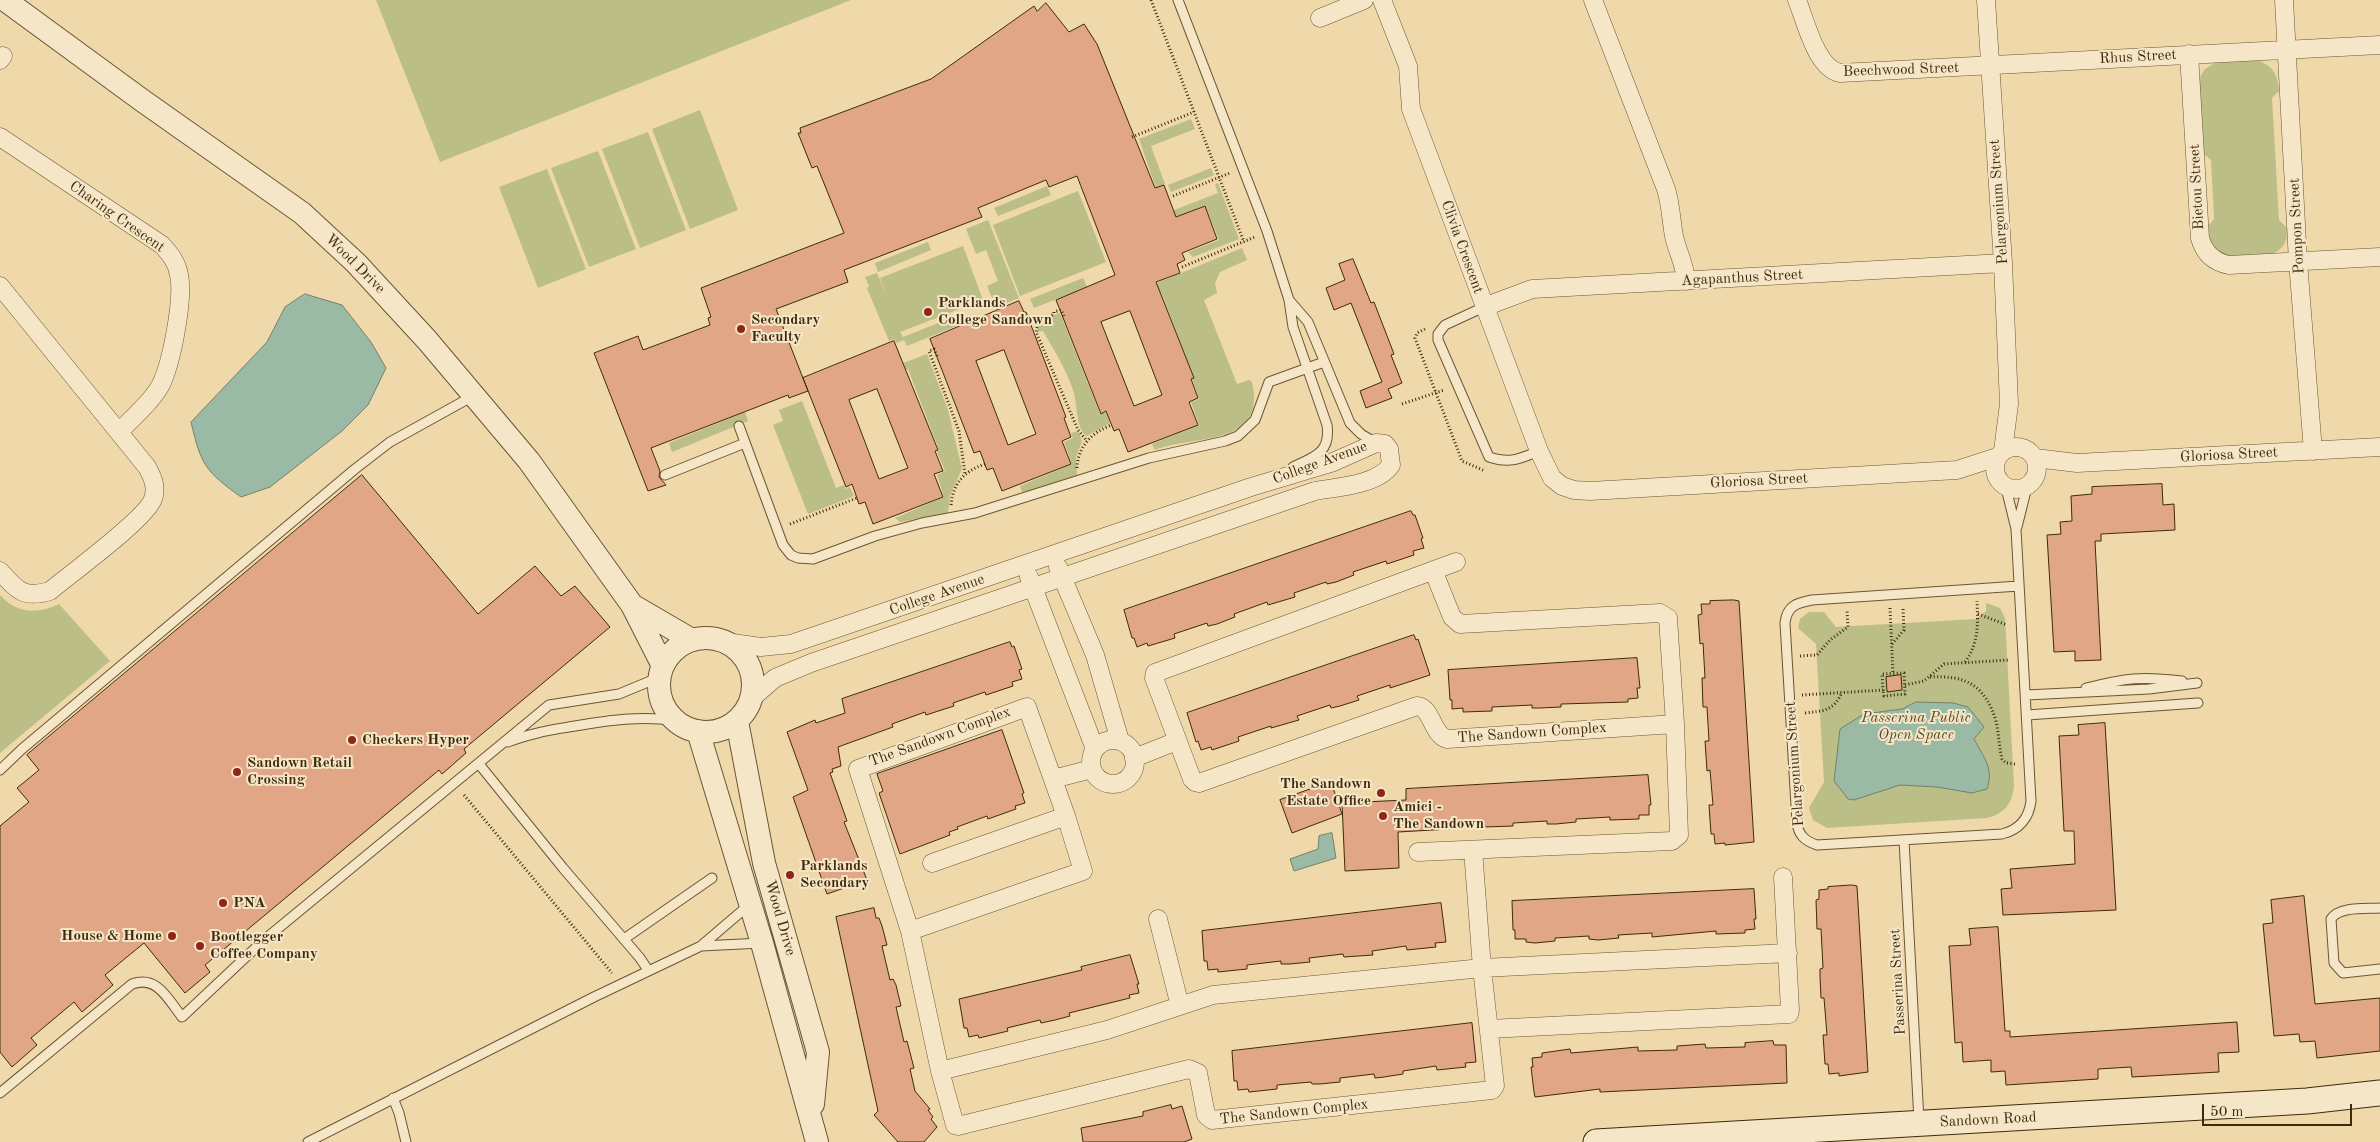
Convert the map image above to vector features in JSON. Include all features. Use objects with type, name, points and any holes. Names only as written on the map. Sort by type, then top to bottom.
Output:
[{"type":"main road","name":"Sandown Road","points":[[1596,1142],[2307,1101],[2380,1093]]},
{"type":"street","name":"Wood Drive","points":[[5,0],[143,101],[302,213],[356,263],[427,340],[529,461],[632,605],[661,672]]},
{"type":"street","points":[[1320,18],[1364,0]]},
{"type":"street","name":"Clivia Crescent","points":[[1382,0],[1408,66],[1411,109],[1484,307],[1539,451],[1552,478],[1562,486]]},
{"type":"street","points":[[1593,0],[1666,189],[1672,210],[1674,236],[1685,267],[1686,281]]},
{"type":"street","name":"Beechwood Street","points":[[1797,0],[1821,61],[1834,72],[1990,66]]},
{"type":"street","name":"Pelargonium Street","points":[[1986,0],[2003,263],[2009,404],[2000,454]]},
{"type":"street","name":"Pompon Street","points":[[2284,0],[2298,262],[2313,451]]},
{"type":"street","name":"Rhus Street","points":[[1990,66],[2286,48],[2380,45]]},
{"type":"street","name":"Bietou Street","points":[[2189,54],[2200,238],[2204,250],[2214,260],[2229,266],[2298,262]]},
{"type":"street","name":"Charing Crescent","points":[[0,137],[162,245],[177,266],[180,288],[172,347],[165,377],[157,391],[120,431]]},
{"type":"street","points":[[2298,262],[2380,257]]},
{"type":"street","name":"Agapanthus Street","points":[[1484,307],[1532,289],[2003,263]]},
{"type":"street","points":[[0,286],[148,467],[154,480],[155,491],[146,512],[50,591],[33,595],[23,593],[13,586],[0,571]]},
{"type":"street","name":"Pelargonium Street","points":[[2009,404],[2016,427],[2030,454]]},
{"type":"street","name":"College Avenue","points":[[725,642],[761,647],[791,644],[1251,487],[1331,462],[1376,443],[1384,444],[1389,449],[1391,464],[1386,472],[1377,476],[1352,485],[1315,491],[787,672],[768,682],[752,698]]},
{"type":"street","points":[[2014,447],[2030,454],[2037,464],[2032,481],[2019,490],[2001,483],[1994,464],[2000,454],[2014,447]]},
{"type":"street","name":"Gloriosa Street","points":[[2030,454],[2077,463],[2380,447]]},
{"type":"street","name":"Gloriosa Street","points":[[1562,486],[1574,490],[1590,491],[1957,470],[2000,454]]},
{"type":"street","name":"Gloriosa Street","points":[[2032,481],[2077,463]]},
{"type":"street","name":"Gloriosa Street","points":[[1957,470],[2001,483]]},
{"type":"street","points":[[1053,555],[1095,655],[1120,741]]},
{"type":"street","name":"The Sandown Complex","points":[[1456,562],[1159,670],[1154,678],[1192,779],[1200,783],[1417,706],[1423,708],[1439,734],[1447,738],[1675,724]]},
{"type":"street","points":[[1025,565],[1032,588],[1095,749]]},
{"type":"street","points":[[1418,852],[1672,841],[1677,839],[1679,835],[1675,724],[1668,618],[1665,614],[1660,612],[1460,624],[1452,617],[1433,570]]},
{"type":"street","name":"Wood Drive","points":[[632,605],[692,640]]},
{"type":"street","points":[[709,638],[725,642],[741,654],[749,665],[753,681],[752,698],[746,710],[737,721],[719,730],[698,731],[688,729],[674,720],[662,703],[659,689],[661,672],[676,649],[692,640],[709,638]]},
{"type":"street","name":"The Sandown Complex","points":[[910,931],[1083,871],[1054,779],[1027,707],[860,766],[858,771],[910,931],[953,1122],[958,1126],[1189,1069],[1198,1072],[1206,1115],[1212,1120],[1492,1090],[1495,1086],[1472,850]]},
{"type":"street","name":"Wood Drive","points":[[737,721],[764,863],[818,1052],[812,1115]]},
{"type":"street","name":"Wood Drive","points":[[698,731],[762,943],[783,1024],[812,1115],[818,1142]]},
{"type":"street","points":[[1106,741],[1120,741],[1132,750],[1134,758],[1132,772],[1121,782],[1114,784],[1101,780],[1092,769],[1091,755],[1095,749],[1106,741]]},
{"type":"street","points":[[1134,758],[1177,741]]},
{"type":"street","points":[[1054,779],[1092,769]]},
{"type":"street","points":[[932,864],[1066,816]]},
{"type":"street","points":[[1489,1030],[1784,1016],[1790,1010],[1783,877]]},
{"type":"street","points":[[1158,918],[1180,1006]]},
{"type":"street","points":[[940,1071],[1107,1030],[1214,995],[1482,968],[1788,953]]},
{"type":"lane","points":[[1178,0],[1267,231],[1288,300],[1293,327],[1327,425],[1328,441],[1317,456],[1251,487]]},
{"type":"lane","points":[[1288,300],[1308,322],[1350,423],[1361,434],[1376,443]]},
{"type":"lane","points":[[1484,307],[1445,325],[1438,334],[1438,340],[1489,457],[1503,462],[1517,460],[1539,451]]},
{"type":"lane","points":[[739,426],[786,550],[798,558],[807,559],[875,536],[976,513],[1172,452],[1225,441],[1238,436],[1254,420],[1269,382],[1324,362]]},
{"type":"lane","points":[[0,770],[22,749],[355,469],[390,442],[474,395]]},
{"type":"lane","points":[[665,474],[746,443]]},
{"type":"lane","name":"Pelargonium Street","points":[[2016,529],[2032,481]]},
{"type":"lane","name":"Pelargonium Street","points":[[2001,483],[2016,529],[2024,638],[2030,808],[2017,828],[2002,834],[1817,845],[1804,839],[1797,822],[1789,696],[1785,623],[1786,614],[1790,607],[1812,600],[2019,586]]},
{"type":"lane","points":[[0,1094],[132,984],[146,981],[155,984],[182,1017],[264,940],[549,705],[619,694],[661,672]]},
{"type":"lane","points":[[2026,695],[2149,689],[2197,683]]},
{"type":"lane","points":[[2027,715],[2198,703]]},
{"type":"lane","points":[[501,746],[527,734],[625,718],[646,717],[674,720]]},
{"type":"lane","points":[[479,764],[563,868],[624,938],[648,970]]},
{"type":"lane","name":"Passerina Street","points":[[1904,840],[1919,1124]]},
{"type":"lane","points":[[624,938],[712,878]]},
{"type":"lane","points":[[308,1142],[648,970],[701,946],[750,904]]},
{"type":"lane","points":[[2380,908],[2342,911],[2334,914],[2331,919],[2334,963],[2338,969],[2343,973],[2380,969]]},
{"type":"lane","points":[[701,946],[762,943]]},
{"type":"lane","points":[[393,1098],[399,1113],[406,1142]]},
{"type":"path","points":[[1151,0],[1244,242]]},
{"type":"path","points":[[1132,137],[1194,112]]},
{"type":"path","points":[[1173,196],[1242,169]]},
{"type":"path","points":[[1182,267],[1267,231]]},
{"type":"path","points":[[1064,316],[1061,310],[1054,312],[1054,314],[1038,323],[1036,332],[1078,430],[1087,441]]},
{"type":"path","points":[[937,356],[934,349],[929,351],[959,431],[965,474]]},
{"type":"path","points":[[1402,404],[1458,386]]},
{"type":"path","points":[[1080,481],[1078,458],[1087,441],[1098,432],[1112,425]]},
{"type":"path","points":[[950,518],[951,497],[960,478],[968,470],[985,464]]},
{"type":"path","points":[[778,529],[857,498]]},
{"type":"path","points":[[1965,663],[1975,644],[1978,614],[1976,588]]},
{"type":"path","points":[[1889,594],[1893,673]]},
{"type":"path","points":[[1892,644],[1904,630],[1903,594]]},
{"type":"path","points":[[1787,657],[1817,655],[1830,640],[1848,627],[1846,597]]},
{"type":"path","points":[[1978,614],[2003,623],[2024,638]]},
{"type":"path","points":[[1905,685],[1918,684],[1930,677],[1944,664],[2024,659]]},
{"type":"path","points":[[1893,673],[1904,673],[1905,694],[1884,696],[1882,674],[1893,673]]},
{"type":"path","points":[[1930,677],[1962,679],[1975,684],[1996,722],[2002,759],[2006,763],[2029,763]]},
{"type":"path","points":[[1789,696],[1883,690]]},
{"type":"path","points":[[1791,714],[1825,711],[1836,703],[1842,692]]},
{"type":"path","points":[[464,795],[612,974]]},
{"type":"green space","points":[[376,0],[851,0],[440,162]]},
{"type":"green space","points":[[2255,60],[2270,67],[2278,85],[2279,91],[2272,98],[2279,220],[2287,228],[2287,237],[2282,247],[2271,254],[2236,256],[2222,254],[2216,250],[2209,237],[2208,226],[2214,219],[2211,160],[2203,153],[2199,83],[2205,69],[2216,62]]},
{"type":"green space","points":[[700,110],[738,210],[690,229],[652,129]]},
{"type":"green space","points":[[1191,119],[1195,129],[1151,146],[1165,184],[1156,188],[1139,139]]},
{"type":"green space","points":[[648,132],[686,230],[640,248],[602,149]]},
{"type":"green space","points":[[598,151],[636,249],[589,267],[551,168]]},
{"type":"green space","points":[[1211,168],[1214,175],[1171,192],[1168,185]]},
{"type":"green space","points":[[547,169],[586,269],[538,288],[499,187]]},
{"type":"green space","points":[[1218,183],[1239,239],[1193,257],[1188,252],[1219,240],[1205,205],[1167,221],[1164,214],[1218,193],[1215,184]]},
{"type":"green space","points":[[1047,186],[1051,195],[998,216],[994,208]]},
{"type":"green space","points":[[1078,191],[1106,262],[1020,296],[993,225]]},
{"type":"green space","points":[[988,220],[1019,298],[996,307],[987,286],[998,281],[986,250],[976,254],[966,229]]},
{"type":"green space","points":[[928,242],[931,250],[878,272],[875,263]]},
{"type":"green space","points":[[963,246],[983,300],[900,332],[903,337],[956,316],[959,325],[907,346],[904,340],[896,343],[894,339],[889,341],[867,288],[869,286],[865,277],[877,273],[888,299],[880,278]]},
{"type":"green space","points":[[1242,248],[1247,260],[1220,272],[1215,283],[1217,293],[1204,300],[1237,384],[1249,380],[1252,382],[1254,403],[1249,418],[1238,428],[1224,435],[1155,450],[1152,444],[1199,425],[1191,402],[1199,399],[1192,379],[1194,378],[1161,292],[1156,294],[1152,285]]},
{"type":"green space","points":[[1083,278],[1087,287],[1034,308],[1030,299]]},
{"type":"green space","points":[[1060,313],[1100,414],[1106,412],[1110,423],[1087,436],[1080,425],[1075,396],[1063,367],[1043,331],[1037,332],[1041,321]]},
{"type":"green space","points":[[927,354],[948,410],[962,469],[950,495],[948,513],[900,522],[895,518],[944,497],[937,475],[945,471],[937,452],[939,450],[908,369],[903,371],[901,364]]},
{"type":"green space","points":[[802,401],[836,488],[844,485],[845,489],[850,487],[854,496],[808,514],[773,425],[783,421],[779,410]]},
{"type":"green space","points":[[745,412],[748,421],[672,452],[669,443]]},
{"type":"green space","points":[[1078,431],[1082,441],[1076,457],[1077,475],[1022,492],[1020,486],[1072,464],[1064,442],[1073,438],[1071,433]]},
{"type":"green space","points":[[0,595],[13,606],[20,609],[36,611],[59,604],[110,661],[0,753]]},
{"type":"green space","name":"Passerina Public Open Space","points":[[1986,603],[2000,608],[2005,618],[2014,785],[2012,797],[2007,806],[1999,814],[1987,818],[1827,828],[1813,820],[1809,808],[1824,782],[1816,644],[1798,628],[1800,619],[1809,612],[1824,612],[1836,627],[1976,619],[1986,611]]},
{"type":"shaded area","points":[[305,294],[342,305],[371,342],[386,368],[368,405],[342,431],[270,487],[241,497],[219,480],[206,466],[198,448],[191,422],[267,342],[285,307]]},
{"type":"shaded area","points":[[1916,702],[1953,703],[1968,707],[1984,727],[1974,739],[1989,769],[1987,789],[1972,793],[1937,787],[1900,785],[1854,800],[1848,799],[1834,781],[1840,729],[1864,714],[1902,709]]},
{"type":"shaded area","points":[[1332,833],[1336,858],[1294,871],[1290,859],[1318,849],[1319,836]]},
{"type":"building","points":[[1046,3],[1069,32],[1084,24],[1097,44],[1155,188],[1164,185],[1176,217],[1205,206],[1217,239],[1182,253],[1185,260],[1177,264],[1180,273],[1156,282],[1194,378],[1191,379],[1198,398],[1189,402],[1198,425],[1128,452],[1119,429],[1114,431],[1106,411],[1101,414],[1056,300],[1115,275],[1077,176],[1049,187],[1046,180],[978,208],[982,217],[844,270],[848,282],[776,309],[808,391],[789,398],[788,395],[651,448],[660,471],[659,477],[666,485],[648,491],[594,353],[638,336],[643,350],[710,325],[708,318],[711,317],[701,288],[844,233],[817,166],[812,168],[798,133],[801,133],[800,128],[931,79],[1034,6],[1037,11]],"holes":[[[1130,311],[1162,395],[1134,406],[1101,322]]]},
{"type":"building","points":[[1353,259],[1371,303],[1374,302],[1394,354],[1391,355],[1402,383],[1388,389],[1392,398],[1366,408],[1360,391],[1382,382],[1351,303],[1334,310],[1326,288],[1345,280],[1339,264]]},
{"type":"building","points":[[1019,301],[1024,312],[1026,312],[1066,417],[1064,418],[1071,437],[1062,441],[1071,464],[1002,491],[993,468],[987,470],[980,451],[974,453],[930,339]],"holes":[[[1004,350],[1036,434],[1008,445],[976,361]]]},
{"type":"building","points":[[894,341],[938,450],[935,451],[943,471],[934,474],[943,497],[873,524],[865,502],[859,504],[852,484],[846,487],[803,378]],"holes":[[[877,389],[908,468],[879,479],[849,400]]]},
{"type":"building","name":"Sandown Retail Crossing","points":[[362,475],[478,614],[535,566],[561,596],[575,586],[610,627],[464,749],[466,753],[442,774],[439,770],[205,965],[210,972],[185,993],[144,943],[105,975],[113,985],[82,1012],[74,1002],[31,1038],[37,1045],[12,1067],[0,1052],[0,826],[29,802],[17,788],[39,770],[27,755]]},
{"type":"building","points":[[2162,484],[2163,505],[2174,504],[2175,530],[2101,534],[2101,541],[2095,541],[2101,660],[2075,661],[2075,651],[2054,652],[2047,535],[2061,534],[2060,522],[2072,521],[2071,496],[2092,494],[2092,487]]},
{"type":"building","points":[[1411,511],[1415,515],[1423,538],[1421,539],[1424,548],[1413,551],[1414,555],[1387,564],[1386,561],[1353,572],[1354,575],[1336,582],[1327,584],[1326,582],[1294,593],[1295,597],[1268,605],[1267,602],[1234,614],[1235,617],[1217,624],[1208,626],[1207,623],[1174,634],[1175,638],[1148,646],[1147,643],[1137,647],[1134,638],[1132,638],[1124,610]]},
{"type":"building","points":[[1710,601],[1739,601],[1754,842],[1725,845],[1725,843],[1715,844],[1714,834],[1711,834],[1709,805],[1713,805],[1710,770],[1707,771],[1705,741],[1709,741],[1707,707],[1703,707],[1702,678],[1705,678],[1703,643],[1700,644],[1698,615],[1702,614],[1701,604],[1710,604]]},
{"type":"building","points":[[1414,635],[1416,640],[1418,639],[1430,675],[1357,696],[1359,700],[1340,706],[1331,708],[1330,705],[1297,716],[1299,720],[1271,728],[1271,726],[1238,737],[1239,741],[1212,750],[1211,747],[1201,750],[1198,741],[1196,742],[1187,713]]},
{"type":"building","points":[[1010,642],[1012,647],[1014,646],[1022,669],[1019,670],[1022,679],[1012,682],[1013,686],[986,695],[985,692],[953,703],[954,706],[926,715],[925,712],[892,724],[893,727],[838,747],[841,766],[832,769],[833,772],[830,773],[847,821],[844,822],[867,880],[827,894],[793,797],[808,790],[787,732],[815,720],[816,723],[845,713],[842,699]]},
{"type":"building","points":[[1637,658],[1640,688],[1637,688],[1638,698],[1628,699],[1628,702],[1561,704],[1561,707],[1540,708],[1532,708],[1532,705],[1492,707],[1492,711],[1463,712],[1463,708],[1452,709],[1448,670]]},
{"type":"building","points":[[1901,675],[1902,690],[1887,692],[1886,677]]},
{"type":"building","points":[[2105,723],[2116,910],[2003,915],[2001,889],[2012,888],[2010,869],[2075,864],[2074,831],[2064,831],[2059,736],[2079,735],[2078,725]]},
{"type":"building","points":[[1002,730],[1024,793],[1022,794],[1025,803],[1015,806],[1016,809],[988,819],[987,816],[957,827],[958,829],[949,832],[950,835],[900,854],[879,793],[883,791],[877,774]]},
{"type":"building","points":[[1648,775],[1651,805],[1649,805],[1649,815],[1639,815],[1639,819],[1610,820],[1610,817],[1576,819],[1576,822],[1556,824],[1547,824],[1547,821],[1513,823],[1513,826],[1484,827],[1484,824],[1450,826],[1450,829],[1398,832],[1399,868],[1345,871],[1342,803],[1406,800],[1406,789]]},
{"type":"building","points":[[1331,782],[1342,814],[1292,833],[1280,800]]},
{"type":"building","points":[[1857,886],[1868,1072],[1839,1076],[1839,1073],[1829,1074],[1828,1064],[1825,1064],[1823,1035],[1827,1035],[1824,998],[1821,998],[1820,969],[1823,968],[1821,929],[1817,929],[1816,900],[1819,899],[1819,890],[1828,889],[1828,887]]},
{"type":"building","points":[[1754,889],[1755,929],[1745,930],[1745,933],[1716,934],[1716,931],[1652,937],[1652,933],[1618,935],[1619,938],[1598,940],[1589,939],[1589,936],[1555,938],[1555,941],[1535,943],[1526,942],[1526,939],[1515,939],[1515,930],[1513,930],[1512,901]]},
{"type":"building","points":[[2304,896],[2315,1004],[2380,998],[2380,1051],[2317,1058],[2315,1041],[2300,1042],[2299,1034],[2274,1036],[2263,924],[2273,923],[2271,900]]},
{"type":"building","points":[[1441,903],[1446,942],[1435,943],[1436,947],[1407,950],[1406,946],[1372,951],[1373,955],[1344,957],[1343,954],[1309,958],[1310,962],[1281,964],[1281,961],[1247,965],[1247,969],[1218,972],[1218,969],[1208,970],[1207,961],[1204,961],[1202,931]]},
{"type":"building","points":[[874,908],[876,918],[879,918],[882,926],[887,945],[882,946],[890,980],[893,979],[896,985],[901,1006],[896,1007],[904,1042],[907,1041],[914,1068],[910,1069],[915,1091],[930,1109],[928,1110],[933,1117],[931,1119],[937,1127],[924,1142],[898,1142],[874,1115],[878,1111],[836,917]]},
{"type":"building","points":[[1998,927],[2005,1031],[2010,1031],[2010,1037],[2237,1022],[2239,1052],[2218,1053],[2219,1072],[2132,1077],[2131,1067],[2098,1069],[2098,1079],[2006,1085],[2005,1071],[1991,1072],[1991,1060],[1963,1062],[1962,1042],[1955,1043],[1949,946],[1971,945],[1969,929]]},
{"type":"building","points":[[1130,955],[1139,984],[1137,984],[1139,993],[1129,995],[1130,998],[1069,1013],[1070,1016],[1055,1020],[1041,1023],[1040,1020],[1007,1028],[1008,1031],[979,1038],[978,1035],[969,1037],[967,1028],[964,1028],[959,999],[1082,970],[1081,967]]},
{"type":"building","points":[[1472,1023],[1476,1062],[1465,1063],[1466,1067],[1437,1070],[1436,1066],[1403,1071],[1403,1074],[1384,1077],[1375,1078],[1374,1074],[1340,1078],[1340,1082],[1277,1085],[1277,1089],[1249,1092],[1248,1089],[1238,1090],[1237,1081],[1234,1081],[1232,1051]]},
{"type":"building","points":[[1773,1041],[1774,1045],[1786,1045],[1787,1083],[1600,1092],[1600,1089],[1535,1097],[1531,1067],[1533,1067],[1532,1058],[1542,1057],[1542,1053],[1570,1049],[1571,1053],[1638,1047],[1638,1051],[1677,1050],[1677,1046],[1705,1044],[1706,1048],[1745,1047],[1745,1043]]},
{"type":"building","points":[[1171,1105],[1172,1109],[1182,1106],[1192,1139],[1184,1142],[1083,1142],[1081,1128],[1143,1116],[1143,1112]]},
{"type":"place","name":"Parklands College Sandown","points":[[928,312]]},
{"type":"place","name":"Secondary Faculty","points":[[741,329]]},
{"type":"place","name":"Checkers Hyper","points":[[352,740]]},
{"type":"place","name":"Sandown Retail Crossing","points":[[237,772]]},
{"type":"place","name":"The Sandown Estate Office","points":[[1381,793]]},
{"type":"place","name":"Amici - The Sandown","points":[[1383,816]]},
{"type":"place","name":"Parklands Secondary","points":[[790,875]]},
{"type":"place","name":"PNA","points":[[223,903]]},
{"type":"place","name":"House & Home","points":[[172,936]]},
{"type":"place","name":"Bootlegger Coffee Company","points":[[200,946]]}]
